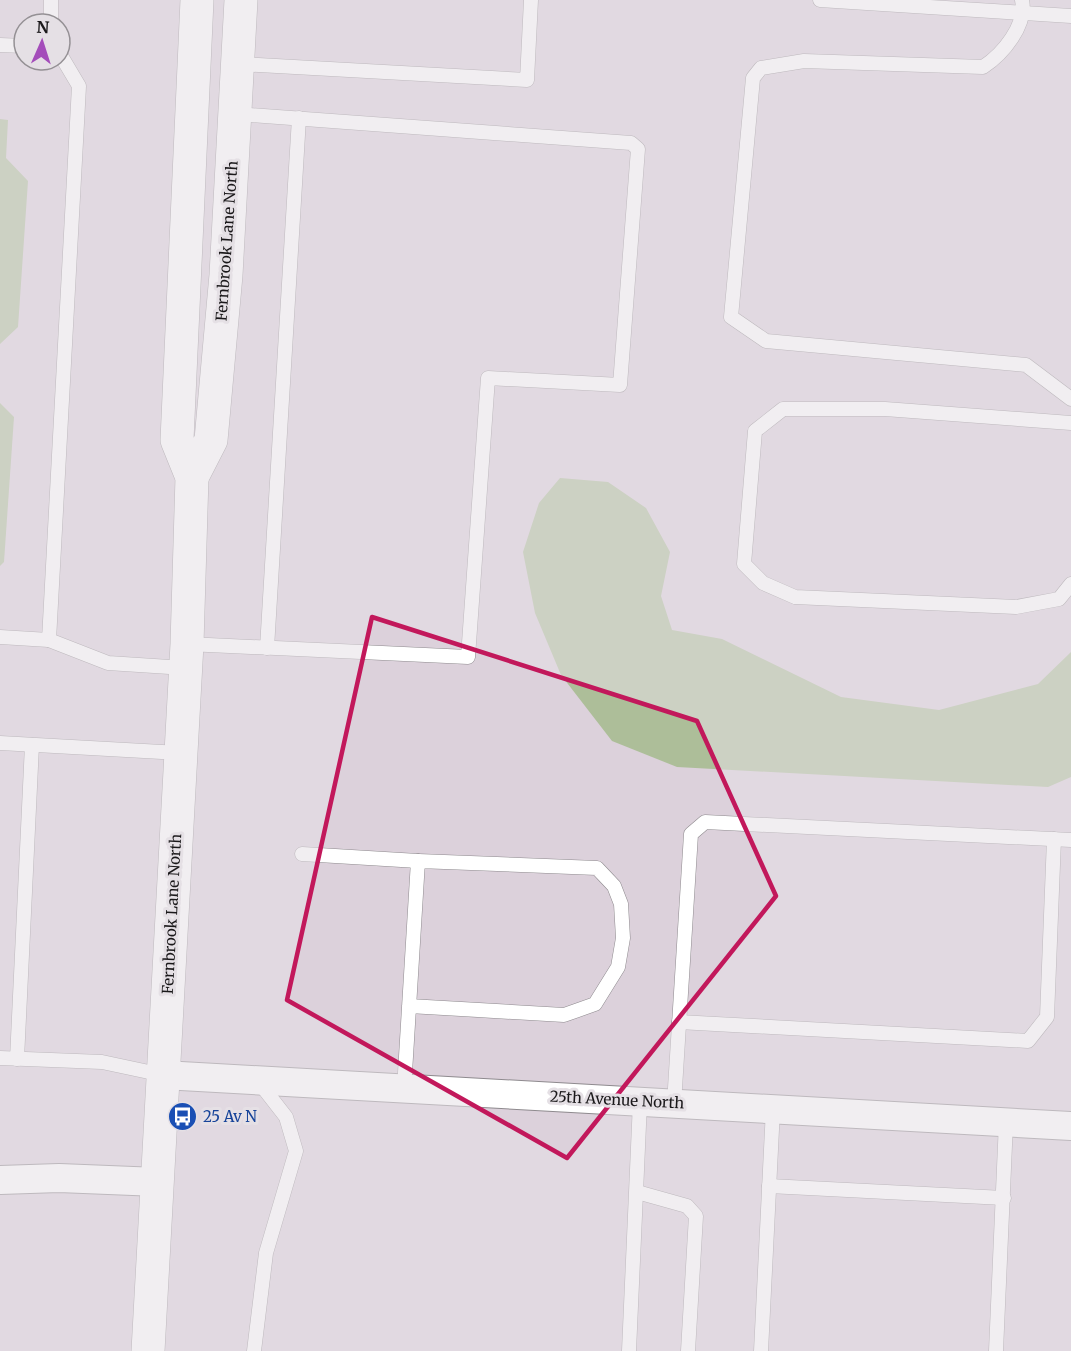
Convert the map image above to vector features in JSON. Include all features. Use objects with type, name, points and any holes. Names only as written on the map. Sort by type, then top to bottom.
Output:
[{"type":"street","name":"Fernbrook Lane North","points":[[148,1351],[186,656],[192,477],[177,440],[197,0]]},
{"type":"street","name":"Fernbrook Lane North","points":[[192,477],[211,440],[236,114],[241,0]]},
{"type":"street","name":"25th Avenue North","points":[[164,1075],[1071,1126]]},
{"type":"street","points":[[0,1180],[60,1178],[158,1182]]},
{"type":"lane","points":[[239,64],[527,80],[531,0]]},
{"type":"lane","points":[[820,0],[1023,6],[1071,16]]},
{"type":"lane","points":[[1023,6],[1002,54],[983,67],[804,61],[761,68],[753,78],[731,316],[766,340],[1026,365],[1071,399]]},
{"type":"lane","points":[[49,639],[79,86],[71,72]]},
{"type":"lane","points":[[0,637],[49,639],[108,663],[267,648],[468,657],[488,378],[620,385],[638,149],[631,143],[236,114]]},
{"type":"lane","points":[[267,648],[298,118]]},
{"type":"lane","points":[[1071,423],[885,409],[783,410],[755,431],[744,564],[763,583],[795,597],[1016,607],[1059,599],[1071,584]]},
{"type":"lane","points":[[0,743],[180,753]]},
{"type":"lane","points":[[17,1059],[32,745]]},
{"type":"lane","points":[[674,1104],[691,834],[705,822],[1071,840]]},
{"type":"lane","points":[[679,1022],[1028,1041],[1047,1017],[1054,839]]},
{"type":"lane","points":[[302,854],[597,868],[614,886],[621,904],[623,938],[618,967],[595,1004],[564,1015],[409,1006]]},
{"type":"lane","points":[[404,1089],[418,861]]},
{"type":"lane","points":[[0,1058],[102,1062],[164,1075]]},
{"type":"lane","points":[[254,1351],[266,1253],[296,1150],[286,1117],[258,1080]]},
{"type":"lane","points":[[629,1351],[640,1102]]},
{"type":"lane","points":[[761,1351],[773,1109]]},
{"type":"lane","points":[[996,1351],[1006,1122]]},
{"type":"lane","points":[[769,1186],[1004,1198]]},
{"type":"lane","points":[[637,1192],[687,1206],[696,1216],[688,1351]]},
{"type":"highlighted area","points":[[372,617],[697,721],[776,896],[567,1158],[287,1000]]},
{"type":"shaded area","points":[[0,0],[1071,0],[1071,1351],[0,1351]]},
{"type":"green space","points":[[0,119],[8,120],[6,158],[28,181],[18,327],[0,344]]},
{"type":"green space","points":[[0,403],[14,417],[4,562],[0,566]]},
{"type":"green space","points":[[560,478],[608,482],[646,508],[670,552],[661,596],[672,630],[722,639],[841,697],[939,710],[1038,684],[1071,652],[1071,777],[1048,787],[677,767],[612,741],[561,675],[535,613],[523,552],[539,503]]},
{"type":"place","name":"25 Av N","points":[[182,1117]]}]
